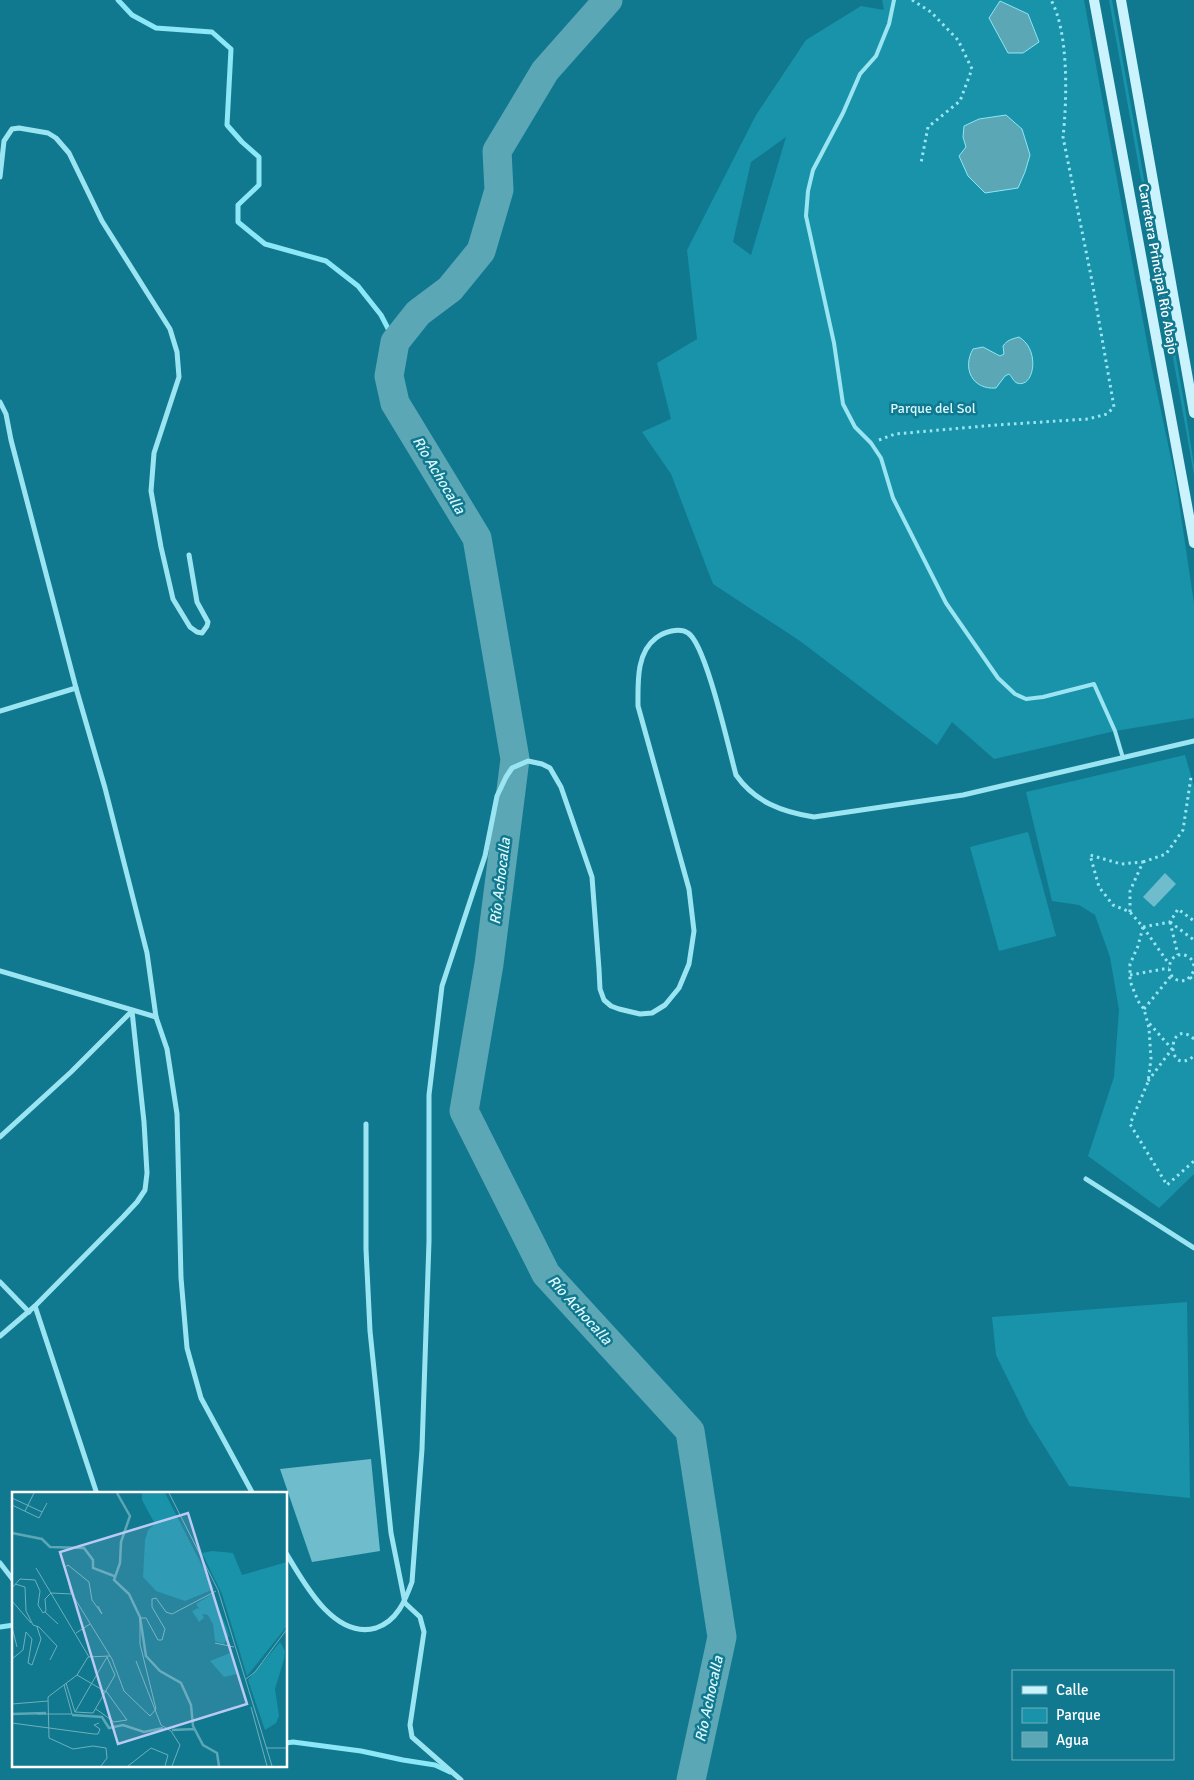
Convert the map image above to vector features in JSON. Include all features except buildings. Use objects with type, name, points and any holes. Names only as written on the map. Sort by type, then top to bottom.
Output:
[{"type":"main road","name":"Carretera Principal Río Abajo","points":[[1094,0],[1194,543]]},
{"type":"main road","name":"Carretera Principal Río Abajo","points":[[1121,0],[1194,413]]},
{"type":"street","points":[[0,177],[4,141],[12,129],[39,130],[56,138],[69,154],[102,221],[170,329],[177,352],[179,377],[154,452],[151,491],[160,547],[173,599],[190,627],[202,633],[208,622],[198,602],[189,556]]},
{"type":"street","points":[[0,402],[6,414],[11,440],[76,688],[105,788],[147,953],[156,1017],[167,1049],[177,1114],[180,1278],[187,1348],[201,1398],[251,1492]]},
{"type":"street","points":[[288,1556],[307,1587],[327,1611],[344,1626],[366,1631],[386,1625],[405,1603],[412,1582],[422,1449],[428,1240],[429,1095],[442,986],[485,856],[497,796],[512,768],[521,763],[534,761],[550,768],[561,787],[592,877],[600,983],[604,1000],[611,1006],[619,1009],[640,1014],[652,1013],[665,1005],[680,988],[689,964],[694,931],[689,889],[638,706],[638,674],[642,658],[651,642],[661,634],[669,631],[688,633],[695,639],[707,668],[736,774],[744,786],[760,800],[796,814],[814,817],[964,794],[1194,741]]},
{"type":"street","points":[[0,711],[76,688]]},
{"type":"street","points":[[0,971],[156,1017]]},
{"type":"street","points":[[0,1137],[71,1072],[132,1011]]},
{"type":"street","points":[[0,1336],[35,1306],[123,1217],[145,1190],[147,1173],[144,1122],[132,1011]]},
{"type":"street","points":[[366,1124],[366,1249],[370,1330],[391,1533],[405,1603],[420,1617],[424,1632],[410,1725],[412,1737],[461,1780]]},
{"type":"street","points":[[1086,1179],[1194,1248]]},
{"type":"street","points":[[0,1282],[29,1312]]},
{"type":"street","points":[[35,1306],[96,1492]]},
{"type":"street","points":[[0,1563],[12,1578]]},
{"type":"lane","points":[[894,0],[889,24],[876,56],[860,74],[843,113],[814,170],[808,190],[806,216],[834,343],[843,404],[855,426],[871,443],[881,458],[893,498],[946,603],[998,678],[1015,694],[1026,699],[1043,697],[1094,684],[1115,730],[1123,758]]},
{"type":"path","points":[[912,0],[931,12],[958,40],[972,69],[960,101],[928,127],[921,163]]},
{"type":"path","points":[[871,443],[895,434],[1088,419],[1107,414],[1114,407],[1094,290],[1063,137],[1065,109],[1062,35],[1056,8],[1051,0]]},
{"type":"path","points":[[1194,776],[1191,777],[1183,830],[1166,854],[1143,862],[1121,864],[1090,855],[1099,887],[1113,905],[1130,912],[1169,966],[1171,976],[1178,980],[1186,980],[1190,978],[1194,970]]},
{"type":"path","points":[[1130,912],[1130,891],[1143,862]]},
{"type":"path","points":[[1178,956],[1170,922],[1178,909],[1194,921]]},
{"type":"path","points":[[1142,927],[1170,922],[1194,940]]},
{"type":"path","points":[[1142,927],[1138,946],[1130,964],[1130,980],[1138,1001],[1144,1009],[1149,1028],[1150,1059],[1148,1082]]},
{"type":"path","points":[[1169,966],[1171,960],[1178,956],[1187,956],[1194,966]]},
{"type":"path","points":[[1130,975],[1169,966]]},
{"type":"path","points":[[1144,1009],[1171,976]]},
{"type":"path","points":[[1190,978],[1194,982]]},
{"type":"path","points":[[1147,1021],[1179,1059],[1187,1060],[1194,1056]]},
{"type":"path","points":[[1194,1039],[1188,1035],[1180,1035],[1173,1041],[1172,1049],[1148,1082],[1130,1124],[1167,1186],[1194,1162]]},
{"type":"green space","name":"Parque del Sol","points":[[882,0],[1084,0],[1151,364],[1176,482],[1194,604],[1194,718],[1115,731],[994,759],[952,722],[937,745],[800,641],[713,584],[671,474],[642,432],[671,419],[657,363],[697,339],[687,250],[756,115],[806,40],[861,6],[884,10]],"holes":[[[786,137],[751,255],[733,242],[751,162]]]},
{"type":"green space","points":[[1109,0],[1112,0],[1185,408],[1194,475]]},
{"type":"green space","points":[[1185,755],[1194,786],[1194,1174],[1159,1208],[1088,1156],[1114,1077],[1119,1010],[1110,957],[1095,915],[1079,905],[1052,901],[1026,792]]},
{"type":"green space","points":[[1028,832],[1056,936],[999,951],[970,847]]},
{"type":"green space","points":[[1187,1302],[1190,1498],[1069,1486],[1029,1422],[996,1355],[992,1317]]},
{"type":"water","points":[[1000,1],[1028,14],[1039,42],[1023,53],[1008,53],[989,18]]},
{"type":"water","points":[[1006,115],[1022,129],[1030,155],[1018,188],[985,193],[968,176],[959,156],[966,147],[963,137],[964,126],[979,119]]},
{"type":"water","points":[[1019,337],[1026,343],[1033,359],[1033,367],[1028,380],[1023,383],[1017,383],[1009,374],[1005,376],[996,388],[988,388],[975,382],[969,370],[970,356],[973,349],[983,347],[1000,356],[1004,354],[1003,346],[1005,344]]},
{"type":"waterway","points":[[118,0],[132,15],[156,28],[212,32],[231,49],[227,125],[259,157],[259,185],[238,205],[238,222],[265,244],[326,261],[358,286],[381,315],[395,342]]},
{"type":"waterway","name":"Río Achocalla","points":[[608,0],[545,71],[497,151],[499,190],[481,251],[450,289],[418,313],[395,342],[389,376],[395,403],[477,538],[515,759],[489,964],[464,1111],[546,1274],[690,1431],[722,1637],[691,1780]]},
{"type":"waterway","points":[[0,1627],[12,1625]]},
{"type":"waterway","points":[[288,1743],[361,1751],[435,1765],[450,1772]]}]
